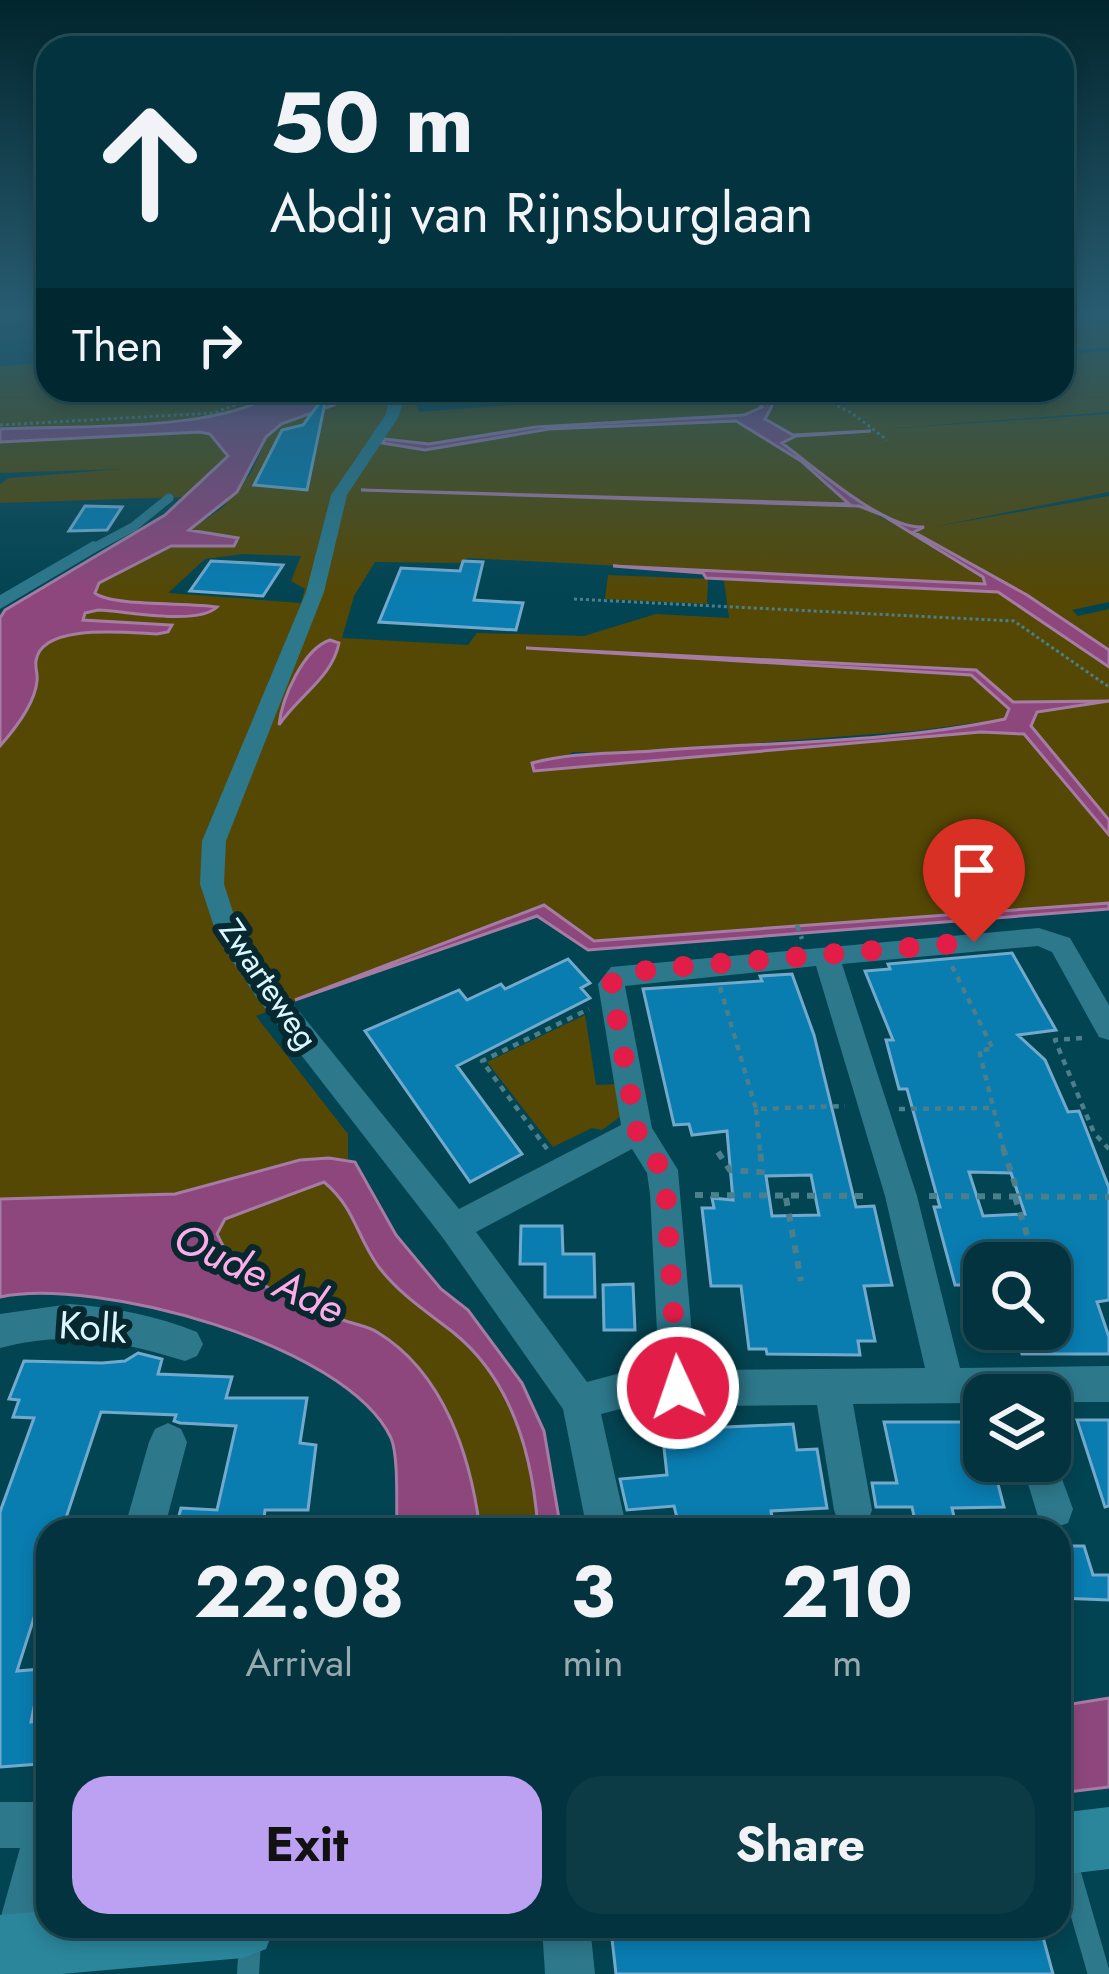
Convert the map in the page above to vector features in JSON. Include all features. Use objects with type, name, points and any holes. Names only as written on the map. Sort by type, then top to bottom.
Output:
[{"type":"street","name":"Zwarteweg","points":[[394,408],[339,496],[315,592],[214,841],[212,884],[227,933],[267,991],[454,1228],[580,1402],[604,1518]]},
{"type":"street","points":[[0,603],[98,545]]},
{"type":"street","points":[[678,1388],[662,1170],[637,1131],[611,984],[620,974],[814,946],[942,945],[1039,937],[1061,945],[1100,1034]]},
{"type":"street","points":[[814,946],[875,1107],[946,1383]]},
{"type":"street","points":[[454,1228],[637,1131]]},
{"type":"street","name":"Kolk","points":[[0,1331],[67,1319],[97,1320],[185,1343]]},
{"type":"street","points":[[1071,1387],[1109,1384]]},
{"type":"street","points":[[832,1385],[853,1510]]},
{"type":"street","points":[[580,1402],[628,1389],[963,1385]]},
{"type":"street","points":[[147,1518],[168,1442]]},
{"type":"street","points":[[1046,1482],[1054,1509]]},
{"type":"street","points":[[0,1825],[36,1826]]},
{"type":"street","points":[[36,1863],[8,1946],[104,1938]]},
{"type":"street","points":[[567,1938],[570,1974]]},
{"type":"lane","points":[[98,545],[133,527],[170,498]]},
{"type":"lane","points":[[1076,1842],[1100,1974]]},
{"type":"lane","points":[[247,1938],[248,1974]]},
{"type":"path","points":[[0,425],[214,413],[227,408]]},
{"type":"path","points":[[842,408],[887,440]]},
{"type":"path","points":[[574,599],[1015,621],[1109,687]]},
{"type":"path","points":[[797,925],[814,946]]},
{"type":"path","points":[[942,945],[992,1049],[979,1050],[993,1095],[990,1108],[1030,1242]]},
{"type":"path","points":[[713,963],[756,1109],[762,1172],[730,1170],[718,1152]]},
{"type":"path","points":[[561,1168],[482,1061],[614,998]]},
{"type":"path","points":[[1100,1034],[1055,1040],[1094,1133],[1109,1149]]},
{"type":"path","points":[[756,1109],[990,1108]]},
{"type":"path","points":[[785,1196],[801,1281]]},
{"type":"shaded area","points":[[0,408],[241,408],[146,424],[0,429]]},
{"type":"shaded area","points":[[241,408],[325,408],[281,424],[266,437],[237,492],[189,530],[238,538],[234,546],[171,546],[99,583],[95,593],[134,602],[217,607],[178,617],[85,613],[83,620],[172,625],[168,632],[157,634],[88,632],[53,640],[36,661],[37,681],[28,707],[0,746],[0,618],[5,610],[165,515],[228,456],[210,434],[200,432],[0,442],[0,429],[146,424]]},
{"type":"shaded area","points":[[323,408],[417,408],[419,412],[762,408],[744,415],[536,427],[429,444],[386,439],[425,450],[549,429],[736,421],[801,461],[850,501],[912,533],[924,527],[890,519],[831,481],[782,444],[793,435],[765,418],[770,408],[1109,408],[1109,412],[882,429],[1109,414],[1109,492],[933,527],[1109,496],[1109,602],[1072,610],[1078,616],[1109,609],[1109,650],[1027,595],[916,533],[983,577],[985,585],[468,558],[459,563],[375,562],[354,596],[342,638],[468,645],[477,633],[584,636],[656,614],[729,618],[724,581],[716,579],[998,592],[1109,667],[1109,820],[1031,726],[1037,712],[1102,701],[1013,702],[975,670],[674,657],[972,675],[1009,709],[1005,719],[914,731],[624,753],[573,752],[535,771],[981,732],[1024,734],[1109,835],[1109,903],[593,941],[544,905],[256,1016],[348,1134],[348,1159],[300,1160],[175,1194],[0,1199],[0,746],[32,699],[37,657],[49,642],[82,632],[139,633],[171,626],[82,620],[84,613],[189,617],[216,609],[119,601],[94,593],[99,584],[171,546],[229,547],[234,537],[189,531],[222,508],[251,473],[267,437],[281,424]],"holes":[[[243,554],[301,556],[291,581],[305,589],[301,603],[168,593],[205,559]]]},
{"type":"shaded area","points":[[771,408],[765,419],[793,435],[871,431],[796,436],[782,443],[870,508],[890,519],[924,527],[914,532],[1027,595],[1109,650],[1109,667],[998,592],[706,578],[703,573],[613,566],[985,584],[983,577],[882,515],[859,506],[361,490],[849,504],[801,461],[736,421],[549,429],[425,450],[382,443],[385,439],[429,444],[536,427],[744,415]]},
{"type":"shaded area","points":[[210,434],[228,456],[184,497],[0,503],[0,484],[9,478],[122,469],[0,473],[0,442]]},
{"type":"shaded area","points":[[608,575],[708,579],[707,604],[605,599]]},
{"type":"shaded area","points":[[330,640],[339,643],[329,666],[279,725],[296,676],[311,653]]},
{"type":"shaded area","points":[[526,648],[976,670],[1013,702],[1109,701],[1037,712],[1031,726],[1109,820],[1109,835],[1024,734],[981,732],[534,771],[532,763],[577,755],[918,733],[1005,719],[1009,709],[971,675]]},
{"type":"shaded area","points":[[1109,903],[1109,909],[588,950],[537,916],[295,1000],[544,905],[594,941]]},
{"type":"shaded area","points":[[585,1015],[596,1085],[618,1084],[621,1116],[602,1130],[592,1128],[553,1147],[487,1062]]},
{"type":"shaded area","points":[[300,1160],[355,1162],[396,1235],[441,1289],[468,1310],[522,1383],[544,1431],[559,1518],[536,1518],[525,1448],[491,1374],[454,1333],[386,1276],[349,1212],[324,1182],[225,1219],[217,1234],[239,1266],[254,1278],[307,1306],[373,1330],[421,1370],[451,1419],[470,1474],[478,1518],[397,1518],[391,1438],[365,1404],[324,1373],[273,1346],[214,1324],[95,1297],[42,1293],[0,1297],[0,1199],[175,1194]]},
{"type":"shaded area","points":[[324,1182],[349,1212],[386,1276],[474,1352],[491,1373],[525,1448],[536,1518],[478,1518],[475,1491],[377,1331],[274,1292],[225,1251],[217,1234],[225,1219]]},
{"type":"shaded area","points":[[1109,1698],[1109,1787],[1071,1792],[1071,1704]]},
{"type":"building","points":[[316,408],[324,408],[307,490],[254,485],[282,430],[303,425]]},
{"type":"building","points":[[85,506],[122,507],[107,530],[69,531]]},
{"type":"building","points":[[211,561],[283,565],[263,596],[190,591]]},
{"type":"building","points":[[463,561],[483,562],[474,600],[523,603],[516,630],[379,622],[401,568],[460,571]]},
{"type":"building","points":[[1012,953],[1056,1030],[1018,1035],[1045,1060],[1068,1112],[1079,1111],[1109,1188],[1109,1300],[1097,1302],[1109,1337],[1109,1354],[1022,1354],[1021,1350],[1071,1350],[1071,1242],[963,1242],[963,1285],[955,1285],[934,1207],[940,1207],[907,1089],[899,1089],[886,1040],[893,1040],[865,971],[890,969],[888,964]],"holes":[[[969,1172],[1011,1173],[1025,1214],[983,1216]]]},
{"type":"building","points":[[568,959],[590,983],[581,988],[590,998],[457,1066],[522,1154],[470,1182],[365,1031],[459,990],[467,1000],[501,984],[505,989]]},
{"type":"building","points":[[792,974],[814,1035],[856,1207],[874,1206],[892,1285],[864,1286],[875,1341],[858,1341],[860,1355],[767,1354],[766,1349],[749,1349],[741,1286],[711,1286],[702,1208],[714,1208],[712,1198],[733,1200],[727,1131],[692,1135],[689,1124],[674,1125],[643,989],[762,981],[760,976]],"holes":[[[811,1175],[819,1215],[772,1216],[766,1176]]]},
{"type":"building","points":[[521,1226],[562,1226],[563,1254],[594,1254],[595,1297],[545,1297],[545,1264],[520,1264]]},
{"type":"building","points":[[633,1284],[635,1330],[604,1330],[603,1285]]},
{"type":"building","points":[[138,1353],[162,1359],[158,1374],[232,1377],[226,1398],[307,1398],[300,1443],[316,1445],[308,1510],[265,1510],[264,1518],[178,1518],[181,1508],[217,1510],[236,1426],[180,1423],[174,1421],[176,1415],[101,1412],[66,1518],[36,1518],[36,1612],[17,1671],[36,1669],[31,1722],[36,1722],[36,1764],[0,1767],[0,1512],[34,1418],[13,1417],[19,1400],[9,1399],[24,1361],[125,1361]]},
{"type":"building","points":[[1077,1420],[1109,1420],[1109,1506],[1105,1507]]},
{"type":"building","points":[[884,1422],[963,1422],[963,1482],[997,1482],[1004,1507],[952,1508],[954,1518],[914,1518],[912,1507],[876,1507],[872,1483],[897,1483]]},
{"type":"building","points":[[793,1424],[797,1450],[817,1449],[827,1508],[771,1511],[772,1518],[677,1518],[674,1506],[627,1510],[620,1479],[667,1475],[662,1430]]},
{"type":"building","points":[[1071,1546],[1084,1546],[1093,1575],[1109,1575],[1109,1600],[1071,1598]]},
{"type":"building","points":[[612,1938],[1043,1938],[1053,1974],[616,1974]]},
{"type":"route","points":[[678,1388],[666,1194],[662,1170],[637,1131],[611,984],[620,974],[666,968],[974,942]]},
{"type":"water label","name":"Oude Ade","points":[[259,1273]]}]
